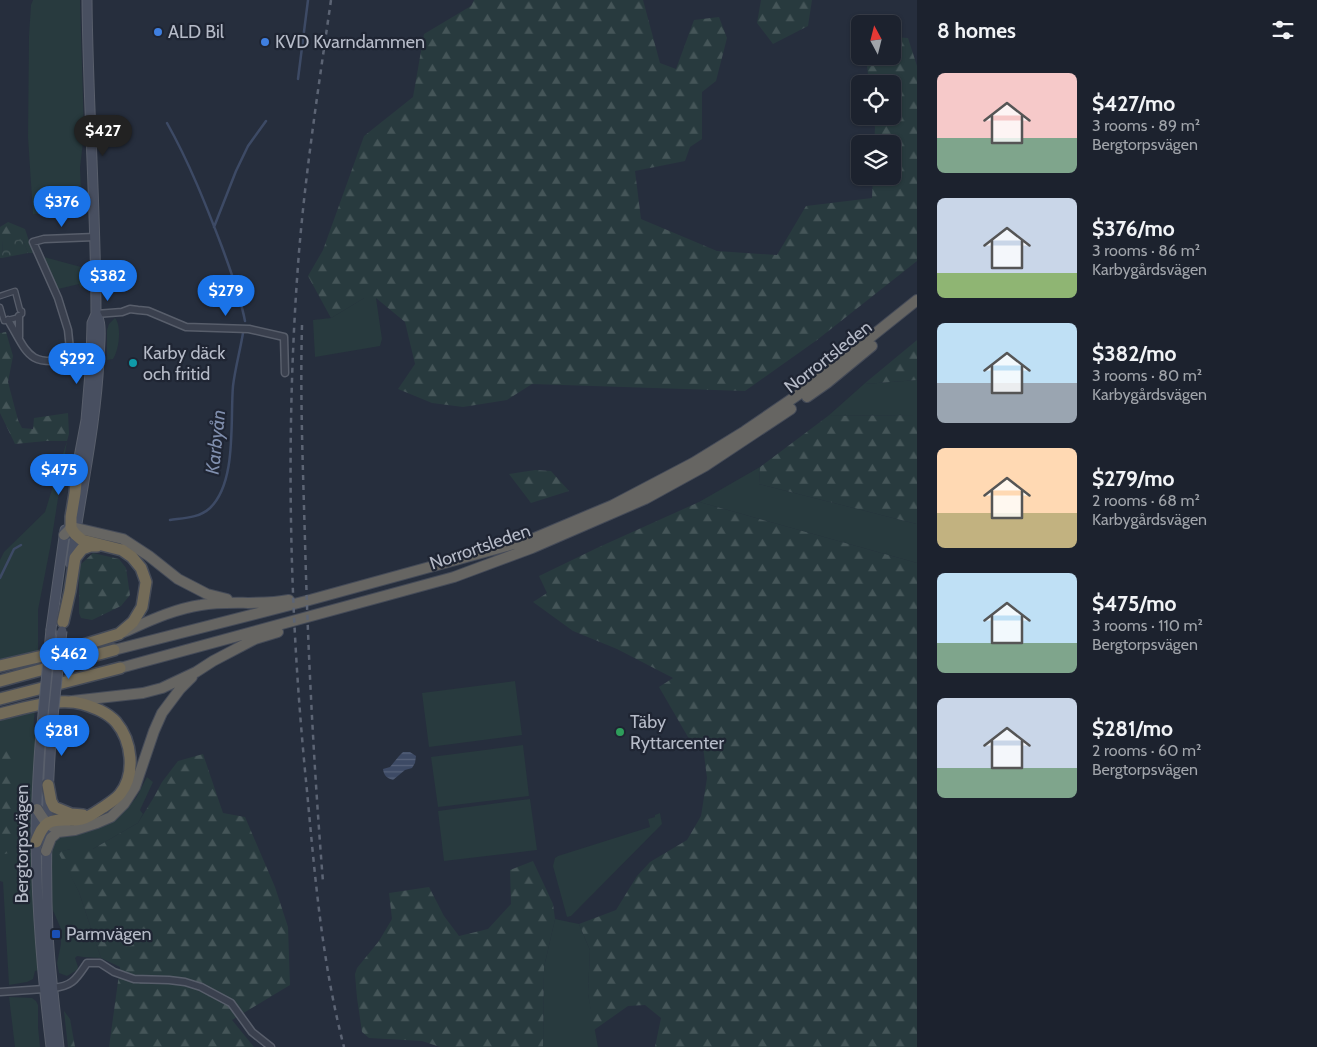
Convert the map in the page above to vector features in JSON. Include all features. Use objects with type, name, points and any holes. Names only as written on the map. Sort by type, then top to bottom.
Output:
[{"type":"highway","name":"Norrortsleden","points":[[0,681],[287,606],[532,539],[612,505],[693,463],[746,431],[802,392],[917,300]]},
{"type":"highway","name":"Norrortsleden","points":[[0,700],[454,577],[532,548],[645,499],[705,466],[827,383],[917,309]]},
{"type":"highway","points":[[71,531],[78,462]]},
{"type":"highway","points":[[71,531],[123,539],[149,556],[178,579],[207,594],[238,602]]},
{"type":"highway","points":[[71,531],[82,540],[122,550],[132,557],[141,568],[146,582],[142,607],[134,622],[119,634]]},
{"type":"highway","points":[[63,627],[74,558],[82,549],[90,546],[110,546]]},
{"type":"highway","points":[[0,714],[38,705],[143,694],[162,688],[196,672],[255,638],[412,592],[454,577]]},
{"type":"highway","points":[[0,666],[64,651],[119,634],[164,615],[201,604],[281,602],[364,585]]},
{"type":"highway","points":[[46,851],[51,838],[58,832],[76,830],[97,823],[111,817],[124,804],[135,787],[162,712],[196,672]]},
{"type":"highway","points":[[36,842],[46,824],[54,820],[72,821],[83,819],[112,802],[121,792],[129,775],[130,752],[122,731],[115,720],[99,708],[64,702]]},
{"type":"highway","points":[[48,785],[54,807],[71,814],[86,815],[97,812]]},
{"type":"highway","points":[[36,810],[46,824],[57,829],[76,830]]},
{"type":"main road","name":"Bergtorpsvägen","points":[[78,462],[86,420],[92,323],[96,314],[87,0]]},
{"type":"main road","name":"Bergtorpsvägen","points":[[59,1047],[48,988],[37,894],[36,810],[39,751],[51,629],[94,422],[100,343],[100,321],[96,314]]},
{"type":"main road","name":"Bergtorpsvägen","points":[[51,1047],[48,988],[46,824],[52,726],[71,531]]},
{"type":"street","points":[[8,320],[28,353],[35,358],[55,362],[71,359],[68,330],[58,298],[33,242],[44,239],[95,237]]},
{"type":"street","points":[[0,296],[14,291],[20,310],[22,310],[22,314],[19,316],[19,339]]},
{"type":"street","points":[[0,307],[4,321],[19,316]]},
{"type":"street","points":[[96,314],[122,312],[130,309],[148,311],[186,327],[249,328],[284,338],[285,373]]},
{"type":"street","points":[[0,992],[62,987],[72,983],[87,963],[100,963],[114,972],[134,979],[169,980],[201,987],[231,1003],[252,1032],[271,1047]]},
{"type":"green space","points":[[33,0],[80,0],[84,133],[80,168],[82,212],[33,214],[28,137],[29,36]]},
{"type":"green space","points":[[474,0],[643,0],[660,63],[676,69],[694,20],[719,17],[727,38],[716,81],[702,92],[702,139],[690,147],[685,161],[635,171],[641,219],[717,251],[777,255],[806,206],[872,198],[873,185],[901,185],[901,135],[875,135],[874,125],[901,125],[901,75],[868,75],[867,65],[901,65],[901,38],[908,38],[917,66],[917,261],[817,340],[745,391],[532,384],[507,400],[463,407],[432,403],[398,389],[415,364],[405,322],[376,298],[364,298],[331,318],[308,276],[323,250],[364,136],[413,97],[424,34],[471,6]]},
{"type":"green space","points":[[761,0],[812,0],[808,26],[773,44],[757,23]]},
{"type":"green space","points":[[8,222],[25,229],[33,253],[28,253],[23,240],[3,240],[2,258],[0,258],[0,227]]},
{"type":"green space","points":[[3,239],[23,240],[28,253],[2,258]]},
{"type":"green space","points":[[44,257],[81,267],[87,273],[83,279],[85,286],[80,287],[79,284],[58,289]]},
{"type":"green space","points":[[364,298],[376,298],[382,339],[380,346],[315,357],[313,320],[331,318]]},
{"type":"green space","points":[[115,318],[119,332],[118,344],[113,359],[107,360],[107,330],[109,324]]},
{"type":"green space","points":[[6,332],[13,356],[8,382],[22,428],[33,429],[34,418],[68,413],[69,434],[67,441],[15,444],[0,413],[0,333]]},
{"type":"green space","points":[[917,340],[917,380],[864,384]]},
{"type":"green space","points":[[917,380],[917,415],[828,416],[864,384]]},
{"type":"green space","points":[[917,415],[917,524],[759,484],[760,467],[828,416]]},
{"type":"green space","points":[[67,441],[38,610],[38,652],[0,661],[0,560],[4,552],[45,512]]},
{"type":"green space","points":[[760,467],[759,484],[917,524],[917,563],[699,502]]},
{"type":"green space","points":[[535,470],[551,471],[569,491],[531,503],[509,474]]},
{"type":"green space","points":[[699,502],[917,563],[917,1047],[655,1047],[661,1018],[645,1005],[628,1006],[594,1030],[588,993],[590,950],[579,924],[616,910],[637,876],[650,862],[687,840],[701,816],[707,778],[703,747],[692,744],[659,687],[673,678],[617,649],[573,631],[533,602],[547,593],[539,576]]},
{"type":"green space","points":[[93,553],[119,559],[126,568],[130,595],[121,606],[92,620],[81,618],[79,613],[79,566]]},
{"type":"green space","points":[[515,681],[522,735],[429,747],[422,693]]},
{"type":"green space","points":[[35,709],[34,729],[37,741],[33,855],[38,970],[35,971],[33,979],[9,985],[3,882],[0,881],[0,719]]},
{"type":"green space","points":[[523,745],[529,796],[438,807],[431,757]]},
{"type":"green space","points":[[9,748],[14,761],[16,839],[9,853],[0,855],[2,752]]},
{"type":"green space","points":[[203,754],[223,813],[245,817],[275,887],[288,927],[290,985],[232,1020],[254,1047],[109,1047],[120,967],[101,958],[79,892],[58,852],[71,849],[93,849],[138,823],[162,782],[178,761]]},
{"type":"green space","points":[[147,777],[153,782],[140,810],[143,814],[138,823],[93,849],[71,849],[59,852],[79,892],[101,958],[77,956],[75,958],[77,970],[67,976],[59,973],[57,963],[61,944],[61,929],[52,908],[51,854],[53,841],[58,837],[109,822],[118,817],[136,798]]},
{"type":"green space","points":[[530,799],[537,850],[444,861],[438,811]]},
{"type":"green space","points":[[660,813],[662,824],[571,916],[567,917],[553,866],[555,858],[650,827],[648,819]]},
{"type":"green space","points":[[533,861],[553,904],[555,919],[544,967],[543,1047],[440,1047],[422,1041],[369,1038],[362,1032],[355,974],[357,968],[379,941],[392,919],[389,893],[429,887],[444,916],[459,936],[488,929],[511,904],[510,870]]},
{"type":"green space","points":[[555,919],[579,924],[590,950],[588,993],[598,1047],[543,1047],[544,967]]},
{"type":"green space","points":[[9,997],[32,998],[36,1001],[38,1005],[40,1047],[15,1047]]},
{"type":"green space","points":[[64,1011],[70,1019],[75,1047],[68,1047]]},
{"type":"water","points":[[403,752],[410,752],[416,756],[415,763],[412,768],[405,770],[393,780],[385,775],[383,769],[390,767]]},
{"type":"waterway","points":[[298,79],[308,0]]},
{"type":"waterway","points":[[214,227],[248,146],[266,121]]},
{"type":"waterway","points":[[167,123],[190,168],[210,215],[241,302],[245,321]]},
{"type":"waterway","name":"Karbyån","points":[[170,520],[191,517],[206,511],[219,497],[225,483],[230,450],[233,386],[243,333]]},
{"type":"waterway","points":[[0,578],[14,549],[21,545]]},
{"type":"railway","points":[[331,0],[309,158],[299,252],[292,386],[291,521],[296,657],[313,855],[320,920],[330,984],[344,1047]]},
{"type":"railway","points":[[302,325],[302,433],[308,626],[314,755],[323,882]]},
{"type":"place","name":"ALD Bil","points":[[158,32]]},
{"type":"place","name":"KVD Kvarndammen","points":[[265,42]]},
{"type":"place","name":"Karby däck och fritid","points":[[133,363]]},
{"type":"place","name":"Täby Ryttarcenter","points":[[620,732]]},
{"type":"place","name":"Parmvägen","points":[[56,934]]}]
